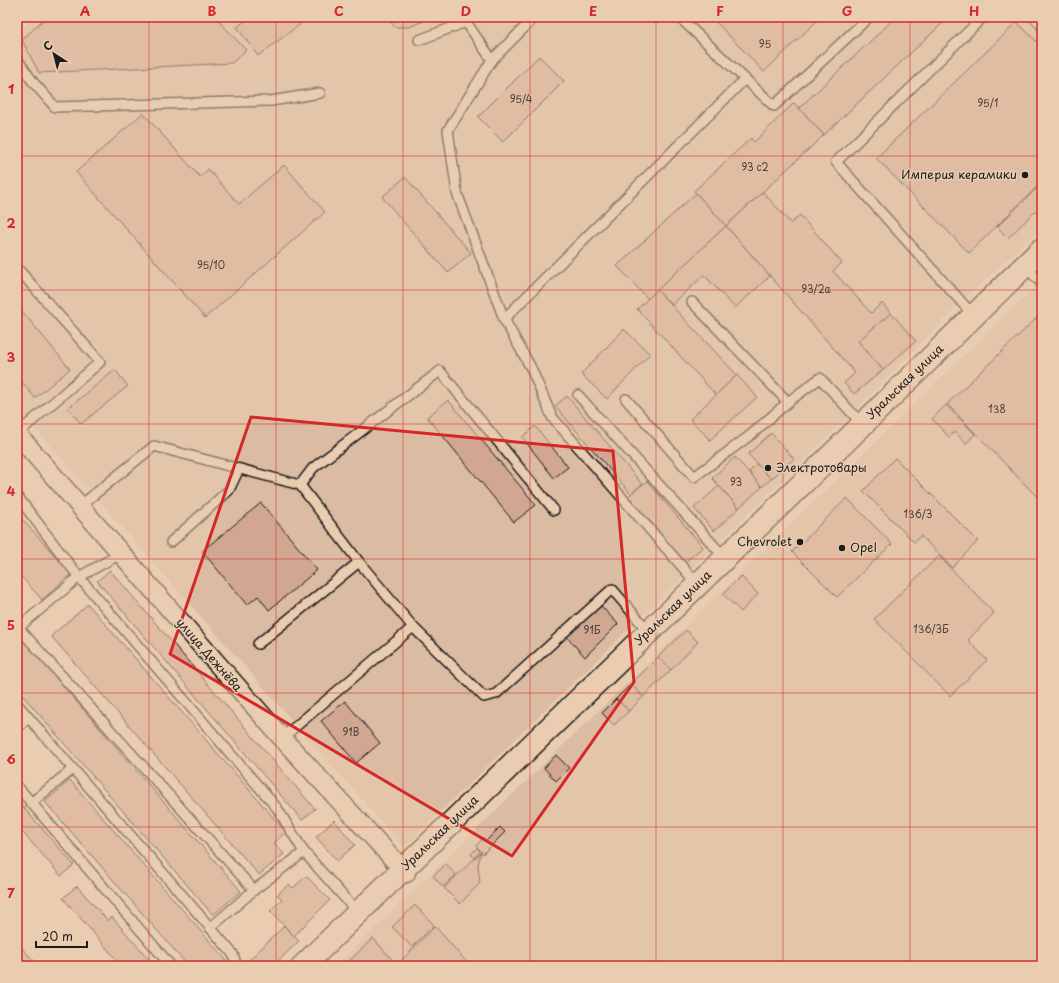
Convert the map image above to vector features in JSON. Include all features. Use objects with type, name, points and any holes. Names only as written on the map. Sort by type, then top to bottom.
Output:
[{"type":"main road","name":"Уральская улица","points":[[311,966],[404,871],[865,427],[975,318],[1034,269],[1042,249]]},
{"type":"main road","name":"Уральская улица","points":[[303,966],[404,871]]},
{"type":"street","name":"улица Дежнёва","points":[[17,434],[120,554],[282,738],[404,871]]},
{"type":"lane","points":[[536,17],[492,60],[448,130],[457,193],[504,319],[531,368],[552,417],[699,587]]},
{"type":"lane","points":[[678,17],[774,106],[869,17]]},
{"type":"lane","points":[[975,318],[836,162],[983,17]]},
{"type":"lane","points":[[1034,17],[1042,26]]},
{"type":"lane","points":[[420,40],[469,20],[492,60]]},
{"type":"lane","points":[[17,59],[33,82],[55,107],[272,101],[320,93]]},
{"type":"lane","points":[[504,319],[745,79]]},
{"type":"lane","points":[[17,268],[100,362],[17,434]]},
{"type":"lane","points":[[692,302],[788,402]]},
{"type":"lane","points":[[300,485],[313,468],[440,371],[554,510]]},
{"type":"lane","points":[[626,399],[694,477],[752,434],[788,402],[820,378],[865,427]]},
{"type":"lane","points":[[578,395],[727,560]]},
{"type":"lane","points":[[80,506],[154,446],[239,470],[300,485],[358,562],[413,627],[484,697],[496,694],[612,589],[650,634]]},
{"type":"lane","points":[[171,542],[229,490],[239,470]]},
{"type":"lane","points":[[17,496],[79,577],[277,808],[304,852],[358,913]]},
{"type":"lane","points":[[120,554],[79,577],[18,627],[254,890]]},
{"type":"lane","points":[[258,644],[358,562]]},
{"type":"lane","points":[[282,738],[413,627]]},
{"type":"lane","points":[[17,704],[233,954],[236,964],[234,966]]},
{"type":"lane","points":[[17,728],[29,718]]},
{"type":"lane","points":[[30,803],[73,768]]},
{"type":"lane","points":[[17,786],[171,966]]},
{"type":"lane","points":[[210,928],[254,890],[304,852]]},
{"type":"highlighted area","points":[[251,417],[613,451],[634,682],[512,856],[170,654]]},
{"type":"shaded area","points":[[34,17],[1042,17],[1042,227],[961,302],[852,413],[404,847],[17,408],[17,34]]},
{"type":"shaded area","points":[[1042,280],[1042,966],[336,966]]},
{"type":"building","points":[[46,17],[215,17],[246,50],[232,63],[39,73],[22,40]]},
{"type":"building","points":[[250,17],[310,17],[258,56],[237,27]]},
{"type":"building","points":[[386,17],[433,17],[409,27],[395,27]]},
{"type":"building","points":[[711,17],[821,17],[764,72]]},
{"type":"building","points":[[896,17],[949,17],[824,135],[799,108]]},
{"type":"building","points":[[1017,22],[1042,47],[1042,182],[969,253],[876,158]]},
{"type":"building","points":[[539,56],[564,81],[503,142],[478,117]]},
{"type":"building","points":[[794,103],[824,135],[726,226],[694,191],[751,138],[754,142]]},
{"type":"building","points":[[143,113],[200,177],[208,169],[239,204],[284,165],[325,212],[205,318],[76,172]]},
{"type":"building","points":[[405,177],[471,253],[448,273],[382,197]]},
{"type":"building","points":[[1042,183],[1042,205],[1008,238],[997,227]]},
{"type":"building","points":[[763,192],[791,223],[800,215],[842,263],[833,271],[871,313],[882,303],[891,313],[858,341],[883,370],[854,394],[844,383],[855,373],[726,226]]},
{"type":"building","points":[[696,193],[726,226],[648,299],[617,266]]},
{"type":"building","points":[[726,226],[770,276],[735,308],[704,275],[672,305],[657,290]]},
{"type":"building","points":[[657,290],[737,375],[716,395],[637,309]]},
{"type":"building","points":[[17,305],[70,369],[35,398],[17,376]]},
{"type":"building","points":[[891,313],[916,341],[883,370],[858,341]]},
{"type":"building","points":[[1042,313],[1042,502],[947,404]]},
{"type":"building","points":[[624,329],[650,354],[607,399],[581,374]]},
{"type":"building","points":[[115,370],[128,386],[81,424],[68,408]]},
{"type":"building","points":[[737,375],[757,397],[710,440],[690,419]]},
{"type":"building","points":[[567,396],[642,484],[631,494],[555,406]]},
{"type":"building","points":[[448,400],[536,505],[514,522],[427,417]]},
{"type":"building","points":[[946,405],[975,434],[966,444],[955,432],[949,437],[932,419]]},
{"type":"building","points":[[535,426],[568,467],[554,478],[522,437]]},
{"type":"building","points":[[771,433],[794,459],[771,479],[748,454]]},
{"type":"building","points":[[735,457],[762,487],[739,508],[712,478]]},
{"type":"building","points":[[895,458],[978,541],[952,568],[921,536],[914,542],[863,491]]},
{"type":"building","points":[[757,464],[771,479],[762,487],[749,472]]},
{"type":"building","points":[[647,481],[703,547],[685,562],[628,496]]},
{"type":"building","points":[[719,486],[739,508],[714,531],[694,508]]},
{"type":"building","name":"Opel","points":[[847,498],[892,544],[837,597],[792,552]]},
{"type":"building","points":[[261,503],[317,570],[269,610],[258,596],[247,605],[202,551]]},
{"type":"building","points":[[17,513],[71,574],[42,600],[17,572]]},
{"type":"building","points":[[939,556],[994,613],[968,640],[987,660],[950,696],[874,619]]},
{"type":"building","points":[[110,570],[315,809],[302,820],[97,581]]},
{"type":"building","points":[[741,576],[758,594],[741,612],[723,594]]},
{"type":"building","points":[[88,604],[286,832],[274,843],[284,854],[259,875],[51,636]]},
{"type":"building","points":[[599,604],[618,624],[585,657],[566,636]]},
{"type":"building","points":[[686,630],[698,642],[671,670],[658,657]]},
{"type":"building","points":[[17,633],[241,891],[213,915],[17,689]]},
{"type":"building","points":[[658,657],[671,670],[643,697],[631,684]]},
{"type":"building","points":[[631,684],[643,697],[629,711],[616,699]]},
{"type":"building","points":[[616,699],[629,711],[614,725],[602,713]]},
{"type":"building","points":[[345,701],[380,743],[356,763],[321,721]]},
{"type":"building","points":[[556,755],[569,768],[556,781],[544,768]]},
{"type":"building","points":[[70,780],[226,960],[219,966],[188,966],[45,802]]},
{"type":"building","points":[[17,800],[74,865],[61,876],[17,826]]},
{"type":"building","points":[[334,820],[355,845],[337,861],[316,837]]},
{"type":"building","points":[[500,827],[505,832],[483,854],[476,846],[483,838],[486,841]]},
{"type":"building","points":[[477,848],[480,851],[474,858],[471,854]]},
{"type":"building","points":[[481,852],[478,865],[480,883],[460,904],[444,888]]},
{"type":"building","points":[[446,864],[456,875],[443,887],[433,876]]},
{"type":"building","points":[[306,876],[330,900],[294,936],[270,911],[282,899],[277,895],[289,884],[293,888]]},
{"type":"building","points":[[77,886],[108,921],[112,917],[155,966],[122,966],[63,898]]},
{"type":"building","points":[[415,905],[434,925],[412,947],[392,927]]},
{"type":"building","points":[[284,926],[299,941],[273,966],[243,966]]},
{"type":"building","points":[[435,926],[470,966],[396,966]]},
{"type":"building","points":[[373,938],[396,964],[395,966],[344,966]]},
{"type":"building","points":[[17,943],[39,966],[17,966]]},
{"type":"place","name":"Империя керамики","points":[[1025,175]]},
{"type":"place","name":"Электротовары","points":[[768,468]]},
{"type":"place","name":"Chevrolet","points":[[800,542]]},
{"type":"place","name":"Opel","points":[[842,548]]}]
